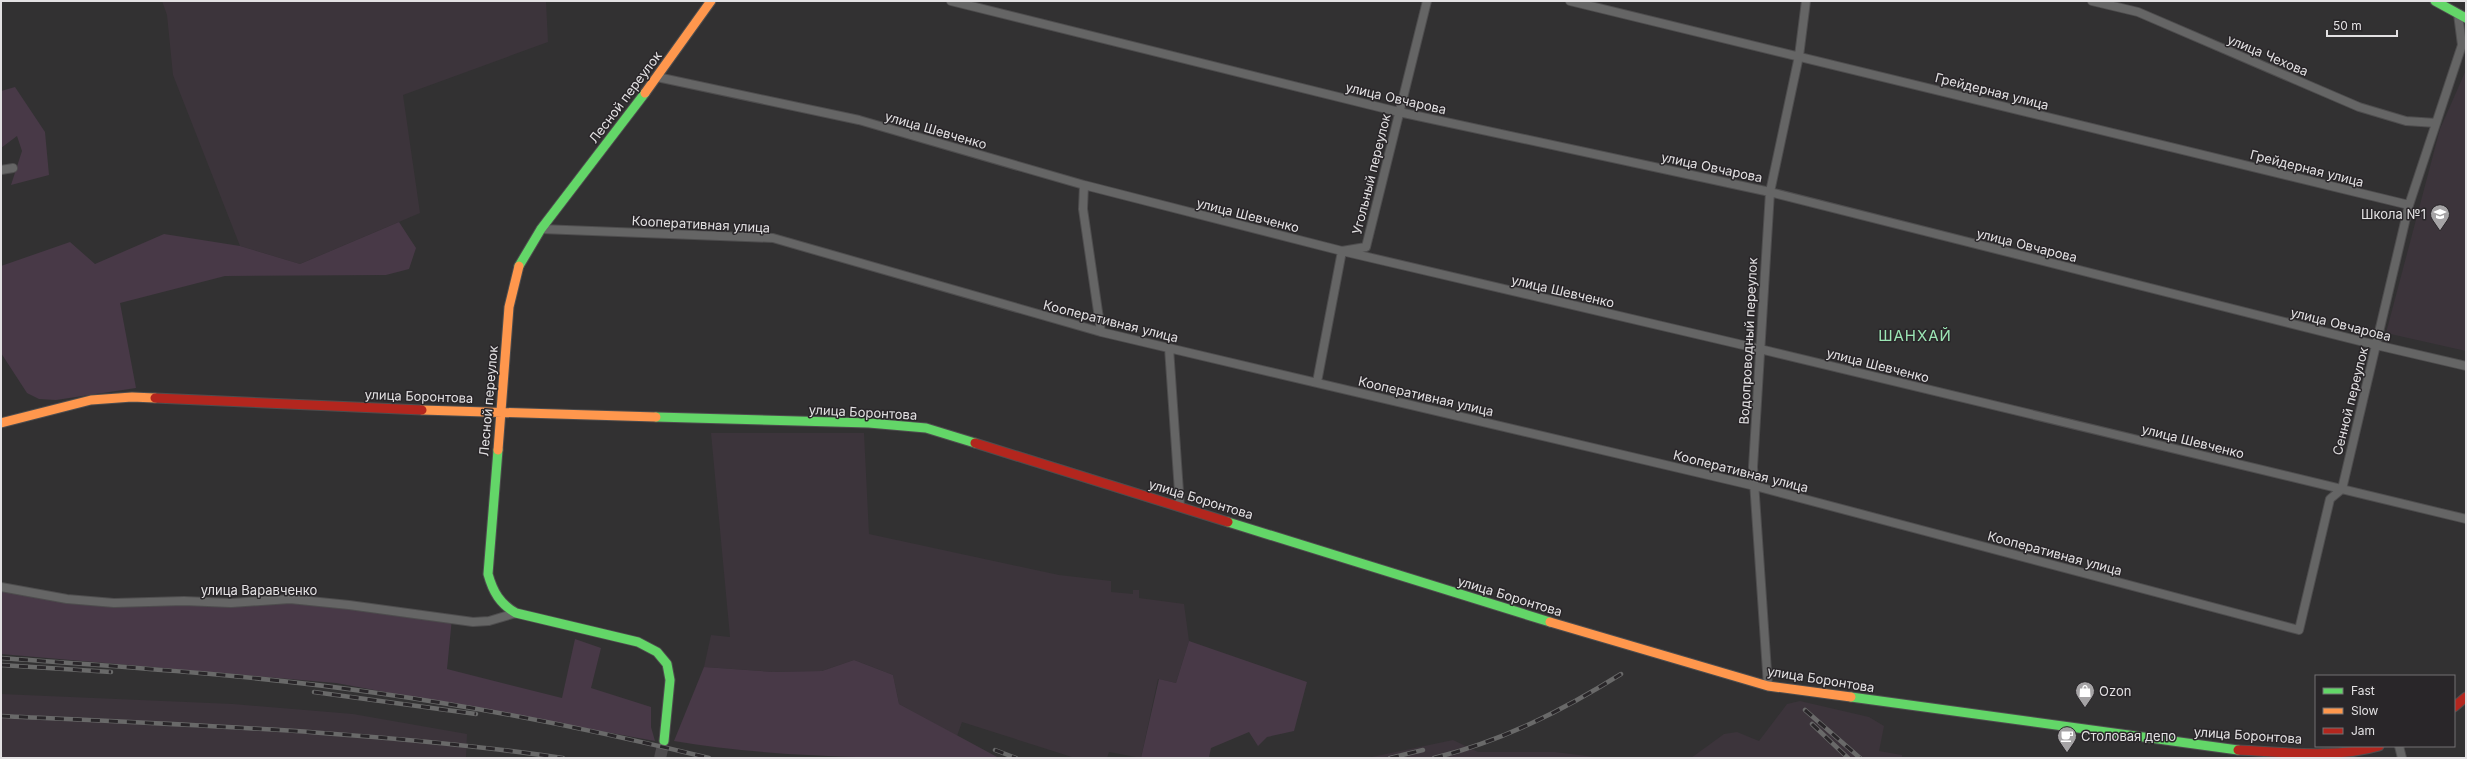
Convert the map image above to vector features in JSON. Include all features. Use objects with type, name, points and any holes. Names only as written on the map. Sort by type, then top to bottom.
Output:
[{"type":"street","name":"Лесной переулок","points":[[664,741],[672,678],[670,667],[664,656],[652,647],[638,642],[516,612],[506,608],[497,597],[488,574],[509,306],[518,268],[541,229],[657,77],[711,1]]},
{"type":"street","name":"улица Овчарова","points":[[951,1],[1399,112],[1770,192],[2376,345],[2466,366]]},
{"type":"street","name":"Угольный переулок","points":[[1342,251],[1366,247],[1427,1]]},
{"type":"street","name":"Грейдерная улица","points":[[1570,1],[2409,205]]},
{"type":"street","name":"Водопроводный переулок","points":[[1768,686],[1753,467],[1770,192],[1799,56],[1806,1]]},
{"type":"street","name":"улица Чехова","points":[[2092,1],[2138,12],[2359,108],[2406,121],[2436,123]]},
{"type":"street","points":[[2435,1],[2462,16]]},
{"type":"street","name":"Сенной переулок","points":[[2299,630],[2330,499],[2342,489],[2409,205],[2462,45],[2462,16]]},
{"type":"street","name":"улица Шевченко","points":[[657,77],[859,120],[1084,185],[1342,251],[1760,349],[2466,519]]},
{"type":"street","points":[[1,170],[13,168]]},
{"type":"street","points":[[1084,185],[1083,209],[1101,332]]},
{"type":"street","name":"Кооперативная улица","points":[[541,229],[773,238],[1101,332],[1755,486],[2299,630]]},
{"type":"street","points":[[1317,382],[1342,251]]},
{"type":"street","points":[[1169,348],[1180,506]]},
{"type":"street","name":"улица Боронтова","points":[[1,423],[57,407],[91,400],[126,397],[500,413],[869,423],[926,428],[1521,613],[1768,686],[2228,749],[2340,754],[2362,752],[2376,747]]},
{"type":"street","name":"улица Варавченко","points":[[1,587],[67,599],[114,603],[184,601],[231,603],[290,599],[373,607],[474,622],[489,621],[516,612]]},
{"type":"street","points":[[2455,706],[2466,697]]},
{"type":"street","points":[[2399,747],[2402,758]]},
{"type":"street","points":[[2272,751],[2307,758]]},
{"type":"shaded area","points":[[162,1],[546,1],[548,42],[403,95],[420,213],[300,264],[240,246],[173,75],[167,15]]},
{"type":"shaded area","name":"Школа №1","points":[[2466,70],[2466,351],[2386,333],[2440,129]]},
{"type":"shaded area","points":[[15,87],[45,132],[49,175],[11,185],[22,151],[17,136],[1,148],[1,91]]},
{"type":"shaded area","points":[[399,222],[416,248],[409,269],[386,275],[225,276],[120,303],[136,388],[56,400],[39,399],[27,393],[1,353],[1,266],[70,242],[95,264],[164,234],[240,246],[300,264]]},
{"type":"shaded area","points":[[711,433],[864,433],[869,534],[1059,575],[1111,581],[1111,592],[1133,594],[1133,590],[1139,590],[1139,598],[1184,604],[1189,641],[1176,683],[1158,679],[1141,758],[1109,752],[1107,758],[1075,758],[962,722],[957,736],[899,704],[893,675],[854,660],[822,671],[773,672],[704,667],[711,635],[730,637]]},
{"type":"shaded area","points":[[1,587],[114,603],[290,599],[452,618],[447,669],[562,698],[575,639],[601,648],[591,688],[651,707],[651,727],[655,741],[336,683],[1,654]]},
{"type":"shaded area","points":[[1189,641],[1307,682],[1294,731],[1267,737],[1258,746],[1249,732],[1211,748],[1209,757],[1141,758],[1159,679],[1176,683]]},
{"type":"shaded area","points":[[854,660],[893,675],[899,704],[999,758],[877,757],[795,754],[714,747],[674,741],[704,667],[773,672],[822,671]]},
{"type":"shaded area","points":[[1,694],[233,704],[353,714],[467,734],[466,758],[1,758]]},
{"type":"shaded area","points":[[1800,701],[1869,717],[1884,726],[1879,751],[1902,755],[1902,758],[1691,758],[1724,734],[1737,732],[1759,741],[1787,704]]},
{"type":"shaded area","points":[[1453,740],[1478,752],[1555,752],[1603,758],[1367,758]]},
{"type":"tunnel","points":[[660,758],[664,741]]},
{"type":"railway","points":[[1,658],[236,676],[377,693],[544,721],[709,758]]},
{"type":"railway","points":[[1,665],[111,672]]},
{"type":"railway","points":[[1434,758],[1484,743],[1531,724],[1599,688],[1621,674]]},
{"type":"railway","points":[[314,692],[476,714]]},
{"type":"railway","points":[[1805,710],[1860,758]]},
{"type":"railway","points":[[1,716],[212,726],[353,735],[423,741],[563,758]]},
{"type":"railway","points":[[1812,724],[1848,758]]},
{"type":"railway","points":[[995,750],[1016,758]]},
{"type":"railway","points":[[1390,758],[1423,750]]},
{"type":"traffic: fast","points":[[2435,1],[2466,18]]},
{"type":"traffic: fast","points":[[519,266],[541,229],[645,93]]},
{"type":"traffic: fast","points":[[656,417],[869,423],[926,428],[975,443]]},
{"type":"traffic: fast","points":[[498,450],[488,574],[495,592],[501,601],[516,613],[638,642],[657,652],[667,664],[670,680],[664,741]]},
{"type":"traffic: fast","points":[[1228,522],[1550,622]]},
{"type":"traffic: fast","points":[[1851,697],[2238,750]]},
{"type":"traffic: slow","points":[[645,93],[711,1]]},
{"type":"traffic: slow","points":[[498,450],[509,307],[519,266]]},
{"type":"traffic: slow","points":[[1,423],[91,400],[132,397],[155,398]]},
{"type":"traffic: slow","points":[[422,410],[656,417]]},
{"type":"traffic: slow","points":[[1550,622],[1768,686],[1851,697]]},
{"type":"traffic: jam","points":[[155,398],[422,410]]},
{"type":"traffic: jam","points":[[975,443],[1228,522]]},
{"type":"traffic: jam","points":[[2455,706],[2466,697]]},
{"type":"traffic: jam","points":[[2238,750],[2327,754],[2375,747]]},
{"type":"place","name":"Школа №1","points":[[2440,231]]},
{"type":"place","name":"Ozon","points":[[2085,708]]},
{"type":"place","name":"Столовая депо","points":[[2067,753]]},
{"type":"district","name":"ШАНХАЙ","points":[[1915,335]]}]
